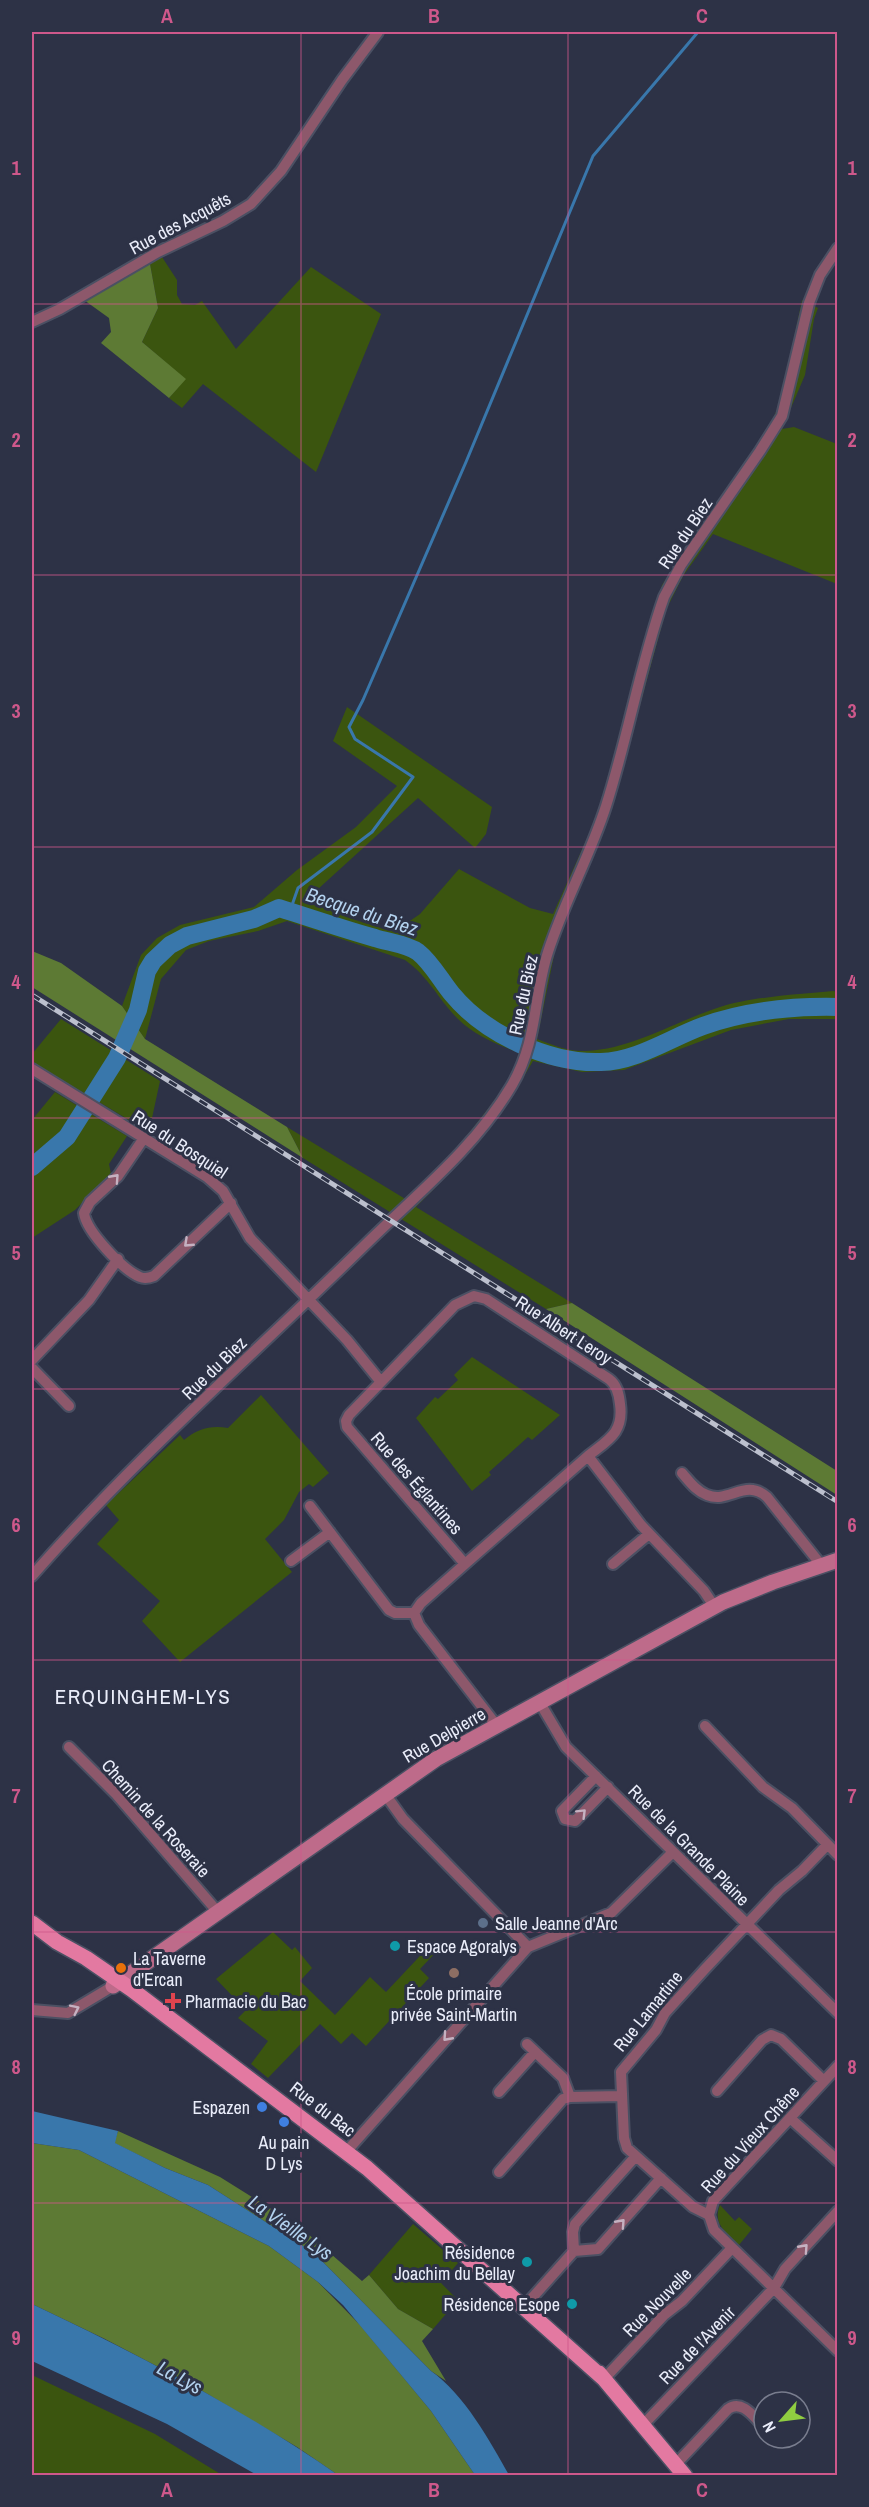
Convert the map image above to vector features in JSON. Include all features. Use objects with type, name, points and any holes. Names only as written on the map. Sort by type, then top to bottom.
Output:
[{"type":"main road","points":[[32,1923],[116,1983]]},
{"type":"main road","points":[[32,1935],[116,1983]]},
{"type":"main road","name":"Rue du Bac","points":[[116,1983],[173,2021],[346,2152],[444,2234],[504,2277],[527,2303],[558,2325],[680,2470]]},
{"type":"street","name":"Rue des Acquêts","points":[[32,322],[60,309],[158,252],[223,221],[251,204],[281,171],[342,80],[378,32]]},
{"type":"street","name":"Rue du Biez","points":[[32,1576],[105,1495],[447,1167],[499,1105],[514,1082],[532,1038],[548,952],[607,804],[664,597],[681,565],[782,416],[809,303],[820,275],[837,248]]},
{"type":"street","name":"Rue du Bosquiel","points":[[32,1070],[213,1181],[231,1203],[250,1238],[309,1299]]},
{"type":"street","points":[[144,1138],[118,1176],[90,1202],[84,1213],[91,1230],[118,1259],[137,1275],[150,1278],[231,1203]]},
{"type":"street","points":[[32,1360],[89,1300],[118,1259]]},
{"type":"street","name":"Rue Albert Leroy","points":[[381,1382],[459,1302],[474,1296],[482,1297],[613,1382],[620,1399],[620,1426],[588,1456]]},
{"type":"street","points":[[309,1299],[348,1340],[381,1382]]},
{"type":"street","points":[[32,1368],[69,1406]]},
{"type":"street","name":"Rue des Églantines","points":[[381,1382],[349,1415],[346,1421],[347,1427],[465,1564]]},
{"type":"street","points":[[497,1726],[419,1625],[414,1613],[417,1606],[588,1456],[649,1534],[705,1591],[714,1606]]},
{"type":"street","points":[[682,1473],[695,1487],[711,1496],[721,1497],[749,1489],[758,1490],[767,1497],[822,1566]]},
{"type":"street","points":[[310,1506],[389,1610],[395,1613],[414,1613]]},
{"type":"street","points":[[291,1561],[330,1532]]},
{"type":"street","points":[[612,1564],[649,1534]]},
{"type":"street","name":"Rue Delpierre","points":[[116,1983],[436,1759],[714,1606],[773,1581],[837,1560]]},
{"type":"street","name":"Rue de la Grande Plaine","points":[[540,1703],[563,1743],[837,2013]]},
{"type":"street","points":[[705,1726],[763,1787],[790,1806],[837,1855]]},
{"type":"street","name":"Chemin de la Roseraie","points":[[69,1747],[116,1794],[217,1911]]},
{"type":"street","name":"Rue de la Grande Plaine","points":[[596,1776],[562,1811],[565,1819],[570,1821],[577,1819],[608,1787]]},
{"type":"street","points":[[385,1794],[404,1819],[528,1947]]},
{"type":"street","name":"Rue Lamartine","points":[[709,2215],[693,2206],[636,2156],[624,2141],[622,2069],[654,2034],[665,2013],[704,1970],[765,1905],[827,1845]]},
{"type":"street","points":[[346,2152],[528,1947],[611,1913],[673,1852]]},
{"type":"street","points":[[32,2010],[68,2013],[116,1983]]},
{"type":"street","points":[[717,2091],[762,2040],[771,2035],[781,2039],[824,2081]]},
{"type":"street","points":[[499,2092],[531,2048],[563,2078],[570,2097]]},
{"type":"street","name":"Rue du Vieux Chêne","points":[[837,2066],[713,2201],[709,2215],[714,2230],[837,2351]]},
{"type":"street","points":[[499,2172],[557,2105],[570,2097],[621,2096]]},
{"type":"street","points":[[790,2118],[837,2161]]},
{"type":"street","points":[[574,2251],[575,2224],[636,2156]]},
{"type":"street","points":[[527,2303],[574,2251],[598,2249],[661,2178]]},
{"type":"street","name":"Rue de l'Avenir","points":[[643,2425],[774,2288],[785,2269],[837,2211]]},
{"type":"street","name":"Rue Nouvelle","points":[[604,2379],[732,2248]]},
{"type":"street","points":[[680,2470],[728,2409],[734,2405],[741,2406],[752,2416]]},
{"type":"green space","points":[[162,257],[177,280],[177,295],[182,304],[195,305],[202,301],[236,349],[311,267],[381,314],[316,472],[203,384],[182,408],[169,398],[185,379],[142,342],[158,308],[150,264]]},
{"type":"green space","points":[[150,264],[158,308],[142,342],[186,379],[169,398],[101,343],[111,332],[109,318],[84,300]]},
{"type":"green space","points":[[802,300],[818,308],[814,319],[805,375],[782,429],[794,427],[837,444],[837,584],[713,534],[683,576],[666,610],[609,818],[557,941],[537,1039],[573,1050],[603,1049],[637,1040],[720,1007],[776,996],[833,991],[837,992],[837,1019],[789,1019],[731,1030],[624,1070],[582,1072],[533,1061],[507,1102],[480,1138],[416,1207],[572,1303],[546,1309],[303,1158],[287,1127],[407,1200],[455,1151],[512,1076],[519,1053],[487,1039],[465,1025],[421,974],[405,960],[287,921],[258,931],[209,941],[186,950],[161,979],[145,1039],[122,1006],[141,955],[157,938],[180,925],[254,907],[297,870],[356,827],[397,786],[333,741],[347,707],[492,807],[486,834],[475,848],[418,798],[317,890],[346,917],[387,930],[401,927],[420,914],[459,869],[530,908],[553,914],[602,805],[662,585],[770,426],[781,400]]},
{"type":"green space","points":[[32,951],[61,963],[122,1006],[145,1039],[287,1127],[303,1158],[32,987]]},
{"type":"green space","points":[[61,1019],[160,1081],[149,1132],[32,1062],[32,1054]]},
{"type":"green space","points":[[55,1092],[127,1136],[109,1164],[111,1174],[75,1210],[32,1238],[32,1120]]},
{"type":"green space","points":[[572,1303],[837,1471],[837,1495],[546,1309]]},
{"type":"green space","points":[[472,1357],[560,1415],[532,1440],[528,1437],[489,1472],[491,1475],[472,1491],[416,1418],[435,1397],[438,1399],[458,1380],[454,1375]]},
{"type":"green space","points":[[261,1395],[329,1473],[313,1487],[309,1484],[299,1492],[284,1520],[265,1539],[292,1572],[180,1662],[142,1621],[160,1601],[97,1544],[119,1520],[106,1505],[180,1435],[184,1440],[204,1429],[228,1428]]},
{"type":"green space","points":[[273,1932],[292,1950],[295,1947],[312,1968],[300,1981],[335,2015],[370,1977],[386,1992],[435,1940],[442,1946],[420,1969],[429,1978],[366,2046],[352,2033],[341,2044],[320,2024],[268,2078],[251,2064],[268,2041],[238,2018],[246,2010],[216,1979]]},
{"type":"green space","points":[[118,2131],[220,2177],[300,2227],[362,2281],[369,2275],[398,2309],[433,2329],[422,2341],[446,2381],[431,2371],[314,2253],[208,2185],[165,2168],[114,2143]]},
{"type":"green space","points":[[32,2143],[79,2150],[269,2246],[318,2282],[360,2325],[431,2411],[475,2475],[338,2475],[297,2447],[189,2383],[32,2304]]},
{"type":"green space","points":[[720,2205],[735,2221],[739,2217],[752,2229],[739,2245],[719,2223]]},
{"type":"green space","points":[[413,2224],[458,2263],[441,2283],[458,2300],[433,2329],[398,2309],[369,2275]]},
{"type":"green space","points":[[32,2375],[155,2434],[222,2475],[32,2475]]},
{"type":"water","points":[[32,2111],[118,2131],[115,2143],[165,2168],[208,2185],[314,2253],[454,2392],[475,2419],[509,2475],[475,2475],[431,2411],[343,2305],[318,2282],[269,2246],[79,2150],[32,2143]]},
{"type":"water","points":[[32,2304],[188,2383],[264,2427],[338,2475],[257,2475],[167,2424],[32,2361]]},
{"type":"waterway","points":[[290,911],[298,888],[372,832],[413,777],[355,739],[349,727],[363,700],[466,462],[593,156],[698,32]]},
{"type":"waterway","name":"Becque du Biez","points":[[32,1167],[67,1137],[117,1058],[138,1010],[147,971],[153,961],[170,945],[187,936],[254,919],[279,908],[413,949],[428,961],[452,994],[482,1022],[519,1044],[560,1058],[581,1061],[614,1061],[640,1053],[703,1026],[735,1017],[804,1007],[838,1007]]},
{"type":"railway","points":[[32,995],[838,1502]]},
{"type":"place","name":"Salle Jeanne d'Arc","points":[[483,1923]]},
{"type":"place","name":"Espace Agoralys","points":[[395,1946]]},
{"type":"place","name":"La Taverne d'Ercan","points":[[121,1968]]},
{"type":"place","name":"École primaire privée Saint-Martin","points":[[454,1973]]},
{"type":"place","name":"Pharmacie du Bac","points":[[173,2001]]},
{"type":"place","name":"Espazen","points":[[262,2107]]},
{"type":"place","name":"Au pain D Lys","points":[[284,2122]]},
{"type":"place","name":"Résidence Joachim du Bellay","points":[[527,2262]]},
{"type":"place","name":"Résidence Esope","points":[[572,2304]]},
{"type":"district","name":"ERQUINGHEM-LYS","points":[[143,1696]]},
{"type":"water label","name":"La Vieille Lys","points":[[291,2227]]},
{"type":"water label","name":"La Lys","points":[[180,2377]]}]
